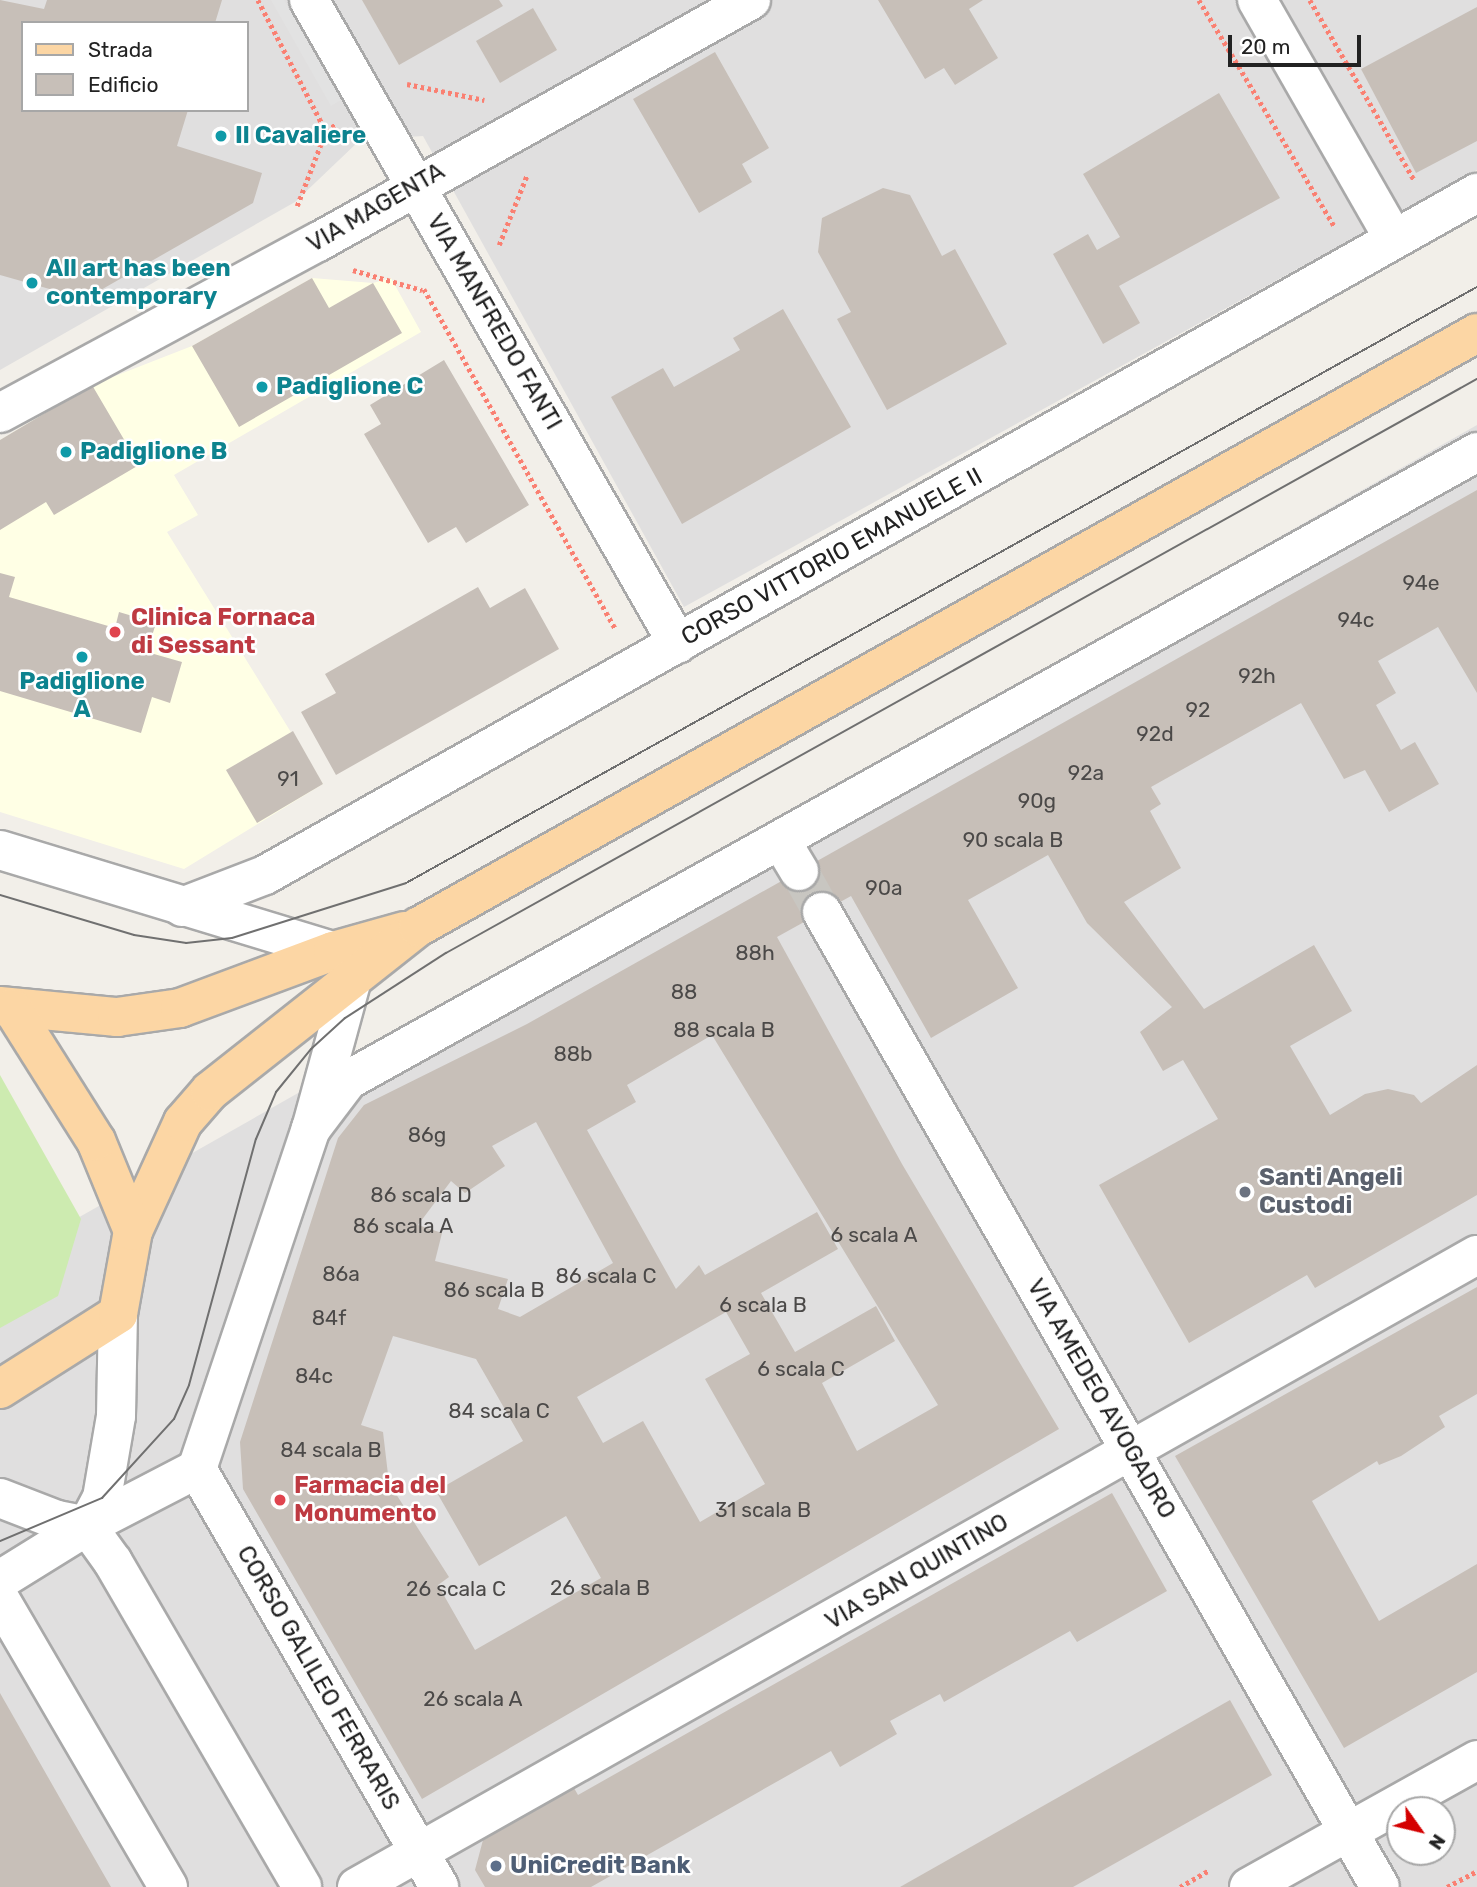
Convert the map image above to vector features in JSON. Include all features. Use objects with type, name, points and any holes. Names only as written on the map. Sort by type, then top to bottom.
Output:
[{"type":"main road","points":[[6,1007],[117,1017],[180,1008],[342,967],[418,927],[1477,333]]},
{"type":"main road","points":[[0,1389],[118,1314],[133,1231],[183,1122],[209,1091],[342,967]]},
{"type":"main road","points":[[6,1007],[96,1141],[133,1231]]},
{"type":"street","name":"VIA MANFREDO FANTI","points":[[309,0],[678,644]]},
{"type":"street","name":"VIA MAGENTA","points":[[0,413],[318,242],[751,0]]},
{"type":"street","points":[[1257,0],[1394,239]]},
{"type":"street","name":"CORSO VITTORIO EMANUELE II","points":[[182,907],[265,875],[1477,193]]},
{"type":"street","points":[[311,1129],[348,1080],[790,856],[1477,452]]},
{"type":"street","points":[[0,850],[182,907],[342,967],[311,1129],[197,1469],[87,1526],[0,1580]]},
{"type":"street","name":"VIA AMEDEO AVOGADRO","points":[[822,912],[1380,1887]]},
{"type":"street","name":"VIA SAN QUINTINO","points":[[357,1887],[1477,1255]]},
{"type":"street","points":[[87,1526],[102,1498],[117,1416],[118,1314]]},
{"type":"street","name":"CORSO GALILEO FERRARIS","points":[[197,1469],[439,1887]]},
{"type":"street","points":[[0,1498],[57,1520],[87,1526],[113,1562],[303,1887]]},
{"type":"street","points":[[0,1599],[168,1887]]},
{"type":"street","points":[[1249,1887],[1477,1760]]},
{"type":"path","points":[[258,0],[326,131]]},
{"type":"path","points":[[1310,0],[1419,187]]},
{"type":"path","points":[[505,259],[498,247],[531,165]]},
{"type":"path","points":[[1447,1887],[1477,1871]]},
{"type":"shaded area","points":[[0,0],[1477,0],[1477,170],[684,607],[423,136],[360,140],[295,202],[0,370]]},
{"type":"shaded area","points":[[271,0],[284,0],[341,100],[331,106]]},
{"type":"shaded area","name":"Clinica Fornaca di Sessant","points":[[312,278],[373,283],[391,278],[421,332],[174,475],[198,515],[167,532],[323,784],[184,869],[0,812],[0,440],[92,385],[192,346]]},
{"type":"shaded area","points":[[1477,425],[1477,1887],[0,1887],[0,1262]]},
{"type":"green space","points":[[0,1075],[81,1219],[58,1296],[0,1328]]},
{"type":"building","points":[[0,0],[44,9],[47,0],[222,0],[216,21],[21,21],[21,112],[187,112],[177,146],[262,173],[253,203],[85,299],[0,275]]},
{"type":"building","points":[[362,0],[499,0],[503,6],[399,65]]},
{"type":"building","points":[[878,0],[983,0],[969,9],[998,58],[955,85],[944,68],[925,79]]},
{"type":"building","points":[[1477,7],[1477,141],[1416,173],[1361,69]]},
{"type":"building","points":[[533,8],[557,50],[500,83],[476,41]]},
{"type":"building","points":[[715,52],[769,148],[742,164],[752,182],[699,213],[633,99]]},
{"type":"building","points":[[1219,93],[1280,198],[1119,286],[1140,323],[1103,344],[1053,254],[1088,234],[1097,250],[1120,237],[1083,174]]},
{"type":"building","points":[[883,188],[910,195],[942,256],[955,249],[1007,344],[887,410],[837,319],[851,312],[818,252],[822,218]]},
{"type":"building","name":"Padiglione C","points":[[312,278],[329,308],[373,283],[402,333],[239,427],[192,346]]},
{"type":"building","points":[[783,309],[851,427],[682,524],[611,397],[663,368],[674,387],[740,350],[733,338]]},
{"type":"building","points":[[444,360],[529,505],[466,543],[456,527],[428,543],[364,434],[381,424],[370,405]]},
{"type":"building","name":"Padiglione B","points":[[92,385],[139,465],[54,515],[46,502],[0,530],[0,440]]},
{"type":"building","points":[[1477,490],[1477,693],[1438,627],[1378,661],[1396,693],[1376,705],[1401,750],[1415,742],[1439,784],[1389,812],[1365,770],[1344,779],[1301,703],[1151,787],[1161,804],[1150,811],[1181,868],[1124,902],[1204,1009],[1314,945],[1352,1011],[1290,1046],[1330,1115],[1365,1094],[1388,1089],[1414,1095],[1421,1103],[1477,1065],[1477,1195],[1315,1288],[1307,1275],[1189,1343],[1099,1185],[1218,1119],[1183,1060],[1163,1071],[1140,1032],[1172,1007],[1087,923],[1048,855],[968,900],[1018,988],[931,1038],[851,896],[777,937],[902,1164],[1059,1429],[422,1799],[243,1489],[240,1442],[338,1138],[364,1105],[527,1024]],"holes":[[[712,1035],[938,1405],[857,1451],[822,1383],[895,1341],[876,1306],[795,1352],[761,1293],[838,1249],[817,1212],[705,1275],[699,1265],[676,1289],[587,1130],[636,1102],[627,1085]],[[536,1122],[613,1263],[520,1317],[498,1309],[508,1279],[435,1261],[442,1233],[418,1225],[451,1181],[465,1193],[505,1166],[492,1146]],[[726,1312],[750,1354],[705,1379],[765,1484],[700,1522],[643,1421],[603,1443],[577,1397]],[[393,1336],[476,1359],[523,1441],[436,1491],[479,1566],[566,1516],[601,1578],[475,1650],[438,1585],[449,1577],[389,1483],[383,1432],[361,1425]]]},
{"type":"building","name":"Padiglione A","points":[[0,573],[15,577],[9,597],[115,628],[119,612],[156,623],[147,652],[182,662],[170,703],[152,697],[141,733],[0,691]]},
{"type":"building","points":[[478,587],[490,608],[525,588],[559,649],[336,775],[301,712],[336,693],[325,674]]},
{"type":"building","points":[[293,731],[323,784],[257,823],[226,770]]},
{"type":"building","points":[[1477,1287],[1477,1394],[1439,1416],[1445,1427],[1401,1456],[1379,1465],[1377,1461],[1312,1501],[1379,1621],[1477,1564],[1477,1672],[1344,1748],[1175,1456]]},
{"type":"building","points":[[1112,1493],[1167,1591],[1077,1642],[1070,1631],[944,1702],[940,1694],[890,1721],[897,1734],[840,1767],[831,1751],[591,1887],[485,1887],[475,1870],[483,1840],[574,1788],[578,1795]]},
{"type":"building","points":[[0,1693],[73,1821],[111,1887],[0,1887]]},
{"type":"building","points":[[1230,1700],[1272,1775],[1073,1887],[900,1887]]},
{"type":"tunnel","points":[[799,871],[822,912]]},
{"type":"tram line","points":[[0,895],[134,935],[186,943],[232,938],[406,883],[1477,287]]},
{"type":"tram line","points":[[0,1541],[102,1498],[174,1419],[189,1385],[256,1139],[276,1092],[311,1049],[345,1018],[446,953],[1477,379]]},
{"type":"place","name":"Il Cavaliere","points":[[221,136]]},
{"type":"place","name":"All art has been contemporary","points":[[32,283]]},
{"type":"place","name":"Padiglione C","points":[[262,387]]},
{"type":"place","name":"Padiglione B","points":[[66,452]]},
{"type":"place","name":"Clinica Fornaca di Sessant","points":[[115,632]]},
{"type":"place","name":"Padiglione A","points":[[82,657]]},
{"type":"place","name":"Santi Angeli Custodi","points":[[1245,1192]]},
{"type":"place","name":"Farmacia del Monumento","points":[[280,1500]]},
{"type":"place","name":"UniCredit Bank","points":[[496,1866]]}]
